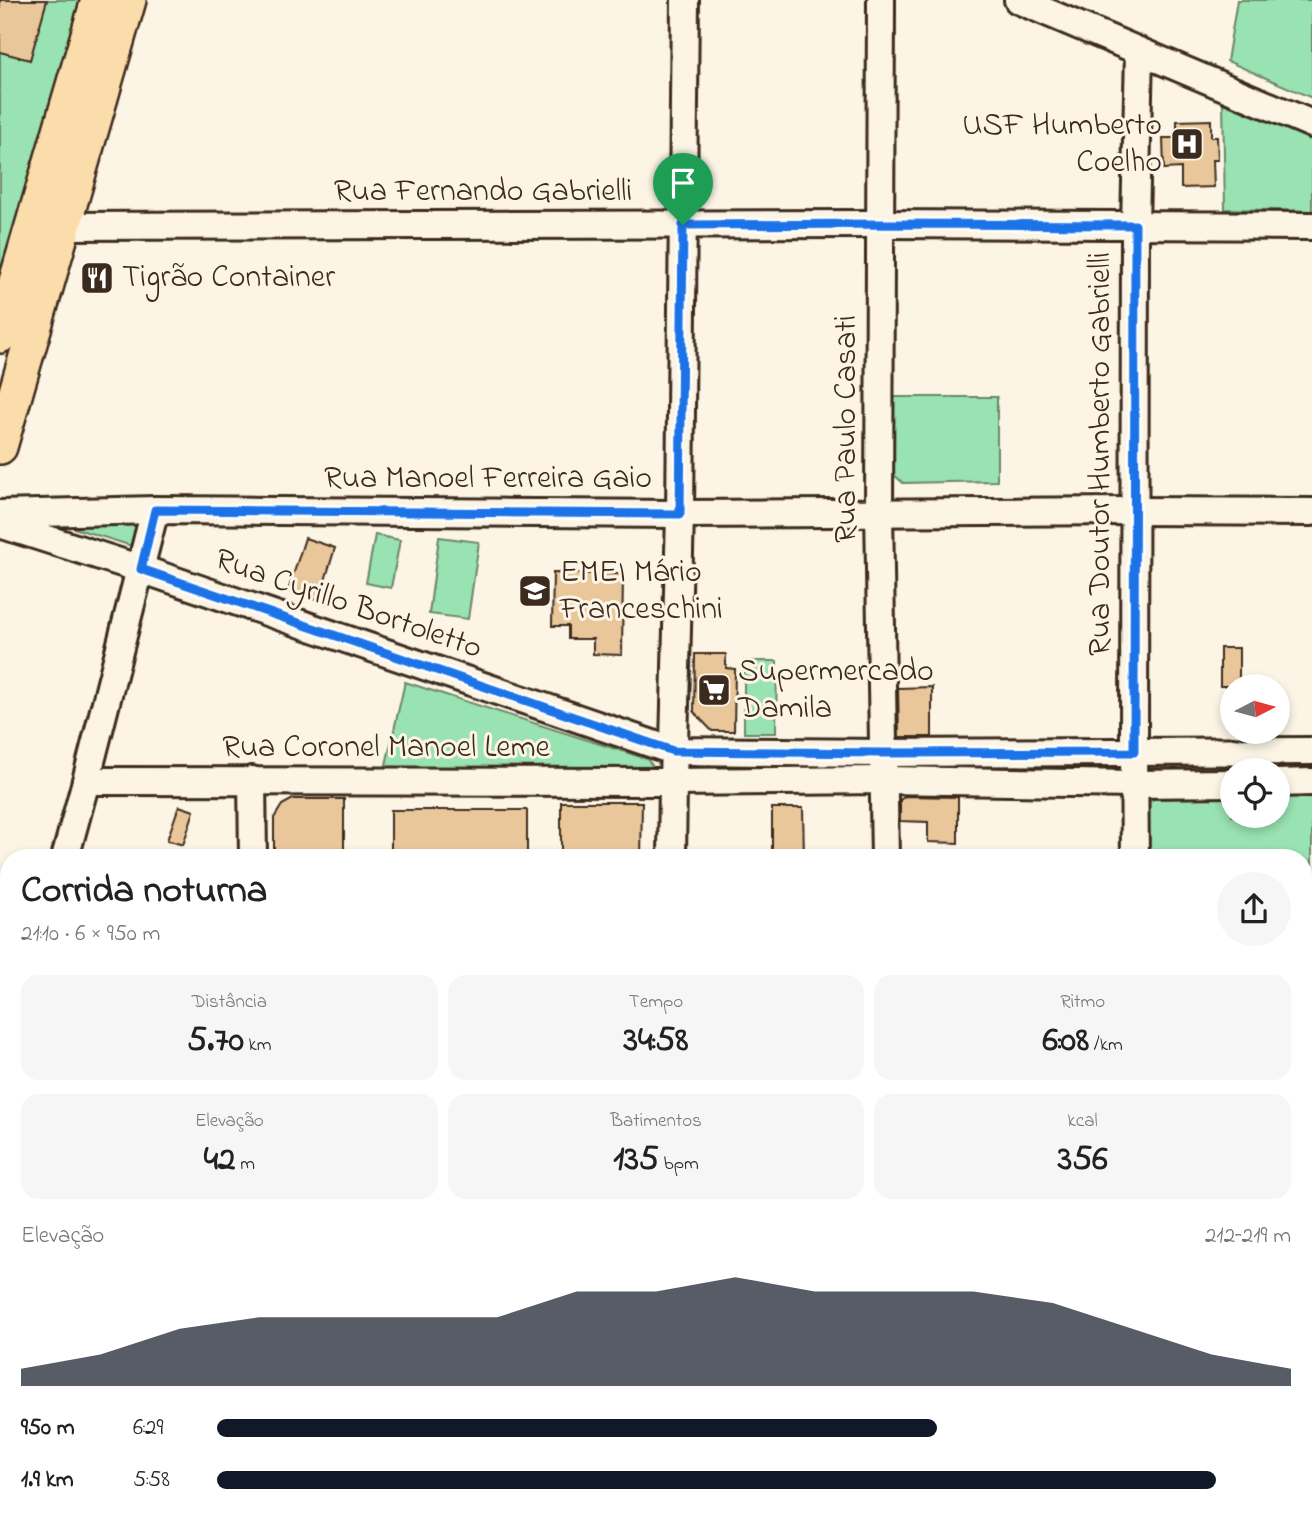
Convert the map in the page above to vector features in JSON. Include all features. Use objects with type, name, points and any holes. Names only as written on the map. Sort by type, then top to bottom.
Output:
[{"type":"main road","points":[[0,447],[98,0]]},
{"type":"main road","points":[[0,337],[48,226],[129,0]]},
{"type":"street","points":[[672,849],[680,514],[685,0]]},
{"type":"street","name":"Rua Paulo Casati","points":[[881,0],[880,512],[885,849]]},
{"type":"street","points":[[1018,0],[1312,124]]},
{"type":"street","name":"Rua Doutor Humberto Gabrielli","points":[[1135,849],[1135,225],[1139,52]]},
{"type":"street","name":"Rua Fernando Gabrielli","points":[[48,226],[1312,226]]},
{"type":"street","points":[[67,849],[155,510]]},
{"type":"street","name":"Rua Manoel Ferreira Gaio","points":[[0,514],[155,510],[680,514],[1312,512]]},
{"type":"street","name":"Rua Cyrillo Bortoletto","points":[[0,524],[141,569],[673,751]]},
{"type":"street","points":[[673,751],[1312,751]]},
{"type":"street","points":[[252,780],[253,849]]},
{"type":"street","name":"Rua Coronel Manoel Leme","points":[[86,781],[884,780],[1220,783]]},
{"type":"street","points":[[1290,783],[1312,782]]},
{"type":"green space","points":[[0,0],[80,0],[0,282]]},
{"type":"green space","points":[[1237,0],[1312,0],[1312,98],[1227,61]]},
{"type":"green space","points":[[1223,103],[1312,140],[1312,211],[1225,209]]},
{"type":"green space","points":[[891,397],[997,397],[997,481],[903,483],[891,472]]},
{"type":"green space","points":[[138,520],[139,543],[132,546],[74,528],[75,521]]},
{"type":"green space","points":[[375,535],[400,540],[391,588],[366,583]]},
{"type":"green space","points":[[439,537],[479,542],[468,619],[429,614]]},
{"type":"green space","points":[[744,661],[777,661],[776,733],[744,733]]},
{"type":"green space","points":[[405,682],[647,759],[652,765],[649,770],[385,769]]},
{"type":"green space","points":[[1290,796],[1312,796],[1312,849],[1149,849],[1147,803],[1154,799],[1220,797],[1220,828],[1290,828]]},
{"type":"building","points":[[0,0],[47,0],[30,60],[0,52]]},
{"type":"building","points":[[1211,120],[1211,137],[1217,137],[1218,160],[1213,160],[1214,187],[1181,188],[1181,168],[1164,169],[1163,138],[1177,138],[1177,121]]},
{"type":"building","points":[[305,538],[335,548],[319,600],[288,591]]},
{"type":"building","points":[[553,573],[623,574],[622,655],[593,654],[593,639],[568,639],[568,626],[552,626]]},
{"type":"building","points":[[1220,648],[1239,648],[1239,674],[1220,674]]},
{"type":"building","name":"Supermercado Damila","points":[[695,654],[726,654],[726,668],[735,669],[734,731],[712,731],[694,712]]},
{"type":"building","points":[[932,687],[932,737],[899,737],[898,688]]},
{"type":"building","points":[[905,796],[958,797],[958,843],[928,842],[928,822],[900,821],[900,800]]},
{"type":"building","points":[[293,799],[344,799],[344,849],[274,849],[274,818],[282,805]]},
{"type":"building","points":[[561,802],[642,802],[641,849],[561,849]]},
{"type":"building","points":[[179,806],[194,811],[183,845],[167,840]]},
{"type":"building","points":[[772,808],[803,808],[804,849],[772,849]]},
{"type":"building","points":[[391,810],[527,810],[527,849],[391,849]]},
{"type":"place","name":"USF Humberto Coelho","points":[[1187,144]]},
{"type":"place","name":"Tigrão Container","points":[[97,278]]},
{"type":"place","name":"EMEI Mário Franceschini","points":[[535,591]]},
{"type":"place","name":"Supermercado Damila","points":[[714,690]]},
{"type":"route","points":[[683,225],[1135,225],[1134,752],[673,751],[141,569],[155,510],[680,514],[683,225]]}]
